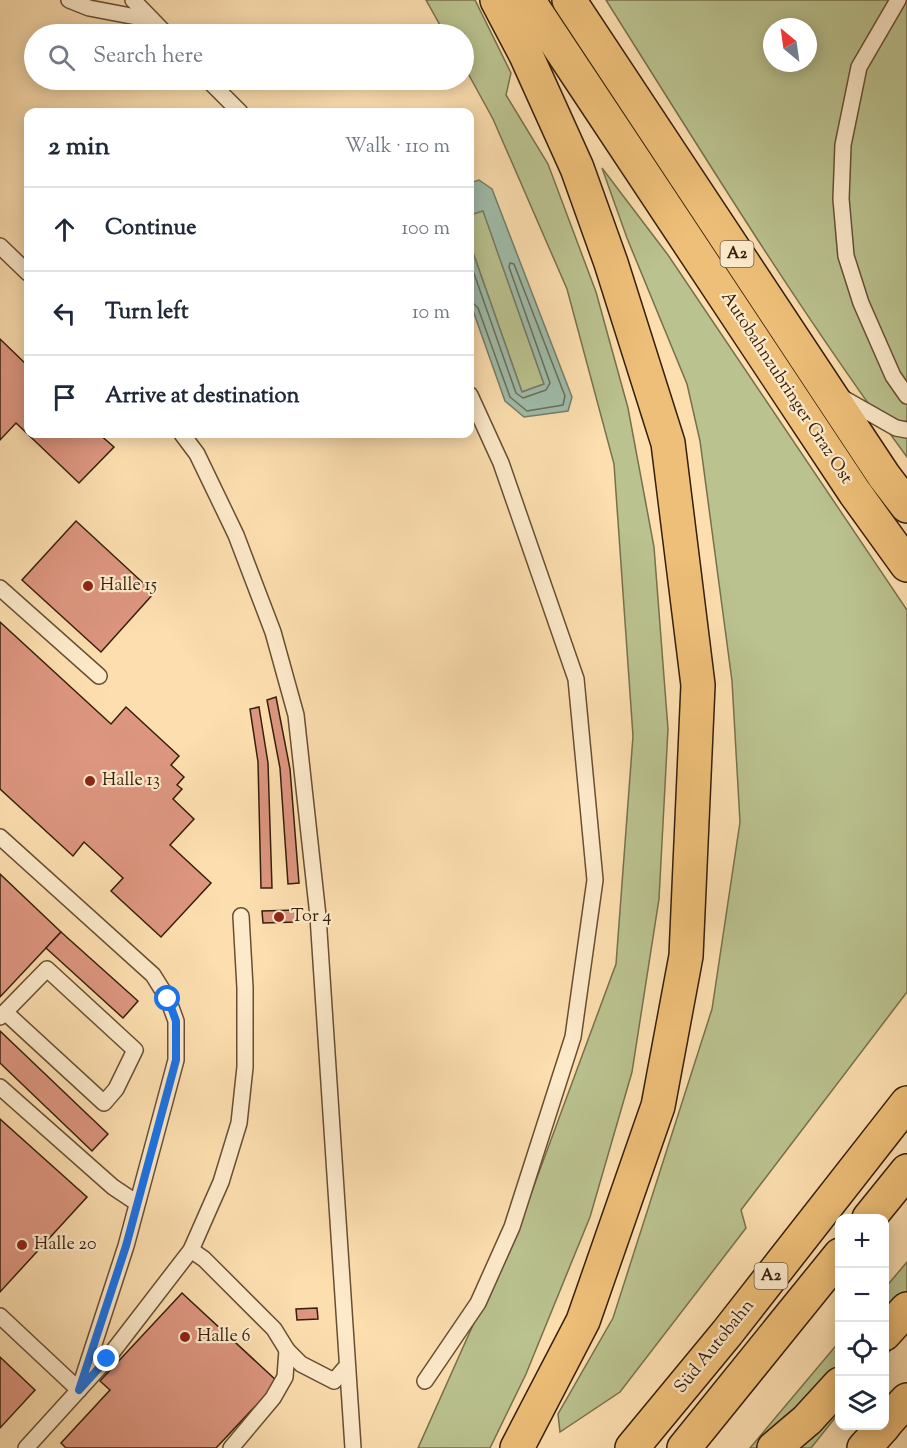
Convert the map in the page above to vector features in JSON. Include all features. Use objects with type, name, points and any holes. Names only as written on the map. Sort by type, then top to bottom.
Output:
[{"type":"main road","points":[[497,0],[526,55],[577,168],[611,262],[669,443],[698,686],[686,956],[658,1106],[583,1321],[526,1441]]},
{"type":"main road","name":"Autobahnzubringer Graz Ost","points":[[528,0],[855,493],[907,565]]},
{"type":"main road","name":"Autobahnzubringer Graz Ost","points":[[569,0],[907,506]]},
{"type":"main road","name":"Süd Autobahn","points":[[632,1448],[727,1333],[907,1102]]},
{"type":"main road","points":[[872,1214],[907,1171]]},
{"type":"main road","name":"A2","points":[[684,1448],[835,1261]]},
{"type":"main road","points":[[889,1329],[907,1309]]},
{"type":"main road","points":[[774,1448],[807,1420],[835,1389]]},
{"type":"main road","points":[[889,1420],[907,1400]]},
{"type":"main road","points":[[864,1448],[880,1430]]},
{"type":"lane","points":[[69,0],[89,8],[152,20]]},
{"type":"lane","points":[[133,0],[156,24]]},
{"type":"lane","points":[[898,0],[859,68],[843,145],[841,199],[846,256],[861,303],[893,376],[907,396]]},
{"type":"lane","points":[[218,90],[236,108]]},
{"type":"lane","points":[[0,246],[24,269]]},
{"type":"lane","points":[[827,388],[896,428],[907,430]]},
{"type":"lane","points":[[425,1381],[478,1303],[512,1227],[573,1037],[595,880],[576,679],[501,464],[474,404]]},
{"type":"lane","points":[[185,438],[197,454],[236,535],[273,632],[296,715],[318,916],[352,1448]]},
{"type":"lane","points":[[0,588],[99,676]]},
{"type":"lane","points":[[0,837],[153,975],[168,999],[176,1021],[176,1060],[126,1246],[79,1390]]},
{"type":"lane","points":[[26,1448],[107,1359],[191,1250],[221,1182],[239,1123],[245,1067],[245,988],[241,916]]},
{"type":"lane","points":[[47,969],[135,1050],[116,1089],[104,1103],[3,1014],[47,969]]},
{"type":"lane","points":[[0,1086],[112,1187],[137,1203]]},
{"type":"lane","points":[[191,1250],[204,1259],[274,1329],[287,1350],[301,1364],[334,1381],[348,1366]]},
{"type":"lane","points":[[0,1316],[79,1390]]},
{"type":"lane","points":[[231,1448],[273,1398],[285,1377],[287,1350]]},
{"type":"green space","points":[[426,0],[475,0],[511,73],[506,95],[548,164],[596,292],[628,408],[654,547],[668,729],[659,899],[632,1072],[590,1217],[526,1374],[490,1448],[418,1448],[528,1202],[616,964],[633,736],[614,464],[567,289],[493,119],[474,84],[474,24],[439,24]]},
{"type":"green space","points":[[606,0],[907,0],[907,457],[828,346],[715,174]]},
{"type":"green space","points":[[602,168],[668,255],[907,610],[907,992],[741,1210],[746,1228],[620,1392],[560,1432],[558,1414],[613,1318],[712,1009],[740,822],[732,681],[700,441],[687,384],[627,238]]},
{"type":"green space","points":[[483,210],[544,384],[522,392],[474,255],[474,213]]},
{"type":"green space","points":[[907,1262],[907,1330],[889,1352],[889,1322],[889,1283]]},
{"type":"green space","points":[[835,1347],[835,1418],[811,1448],[750,1448]]},
{"type":"water","points":[[479,180],[492,189],[572,397],[568,411],[524,417],[505,401],[474,313],[474,255],[522,392],[544,384],[483,211],[474,214],[474,182]]},
{"type":"building","points":[[0,339],[24,362],[24,431],[16,423],[0,440]]},
{"type":"building","points":[[32,438],[104,438],[114,447],[79,483]]},
{"type":"building","name":"Halle 15","points":[[76,521],[154,593],[101,652],[22,580]]},
{"type":"building","name":"Halle 13","points":[[0,622],[111,724],[126,707],[179,756],[171,765],[184,777],[177,785],[182,789],[173,799],[194,819],[170,845],[211,883],[161,937],[111,891],[123,878],[84,842],[73,856],[0,789]]},
{"type":"building","points":[[276,697],[290,769],[299,883],[288,884],[280,768],[267,700]]},
{"type":"building","points":[[259,707],[268,763],[272,888],[261,888],[258,762],[250,709]]},
{"type":"building","points":[[0,874],[61,932],[0,997]]},
{"type":"building","name":"Tor 4","points":[[296,910],[296,922],[263,923],[262,911]]},
{"type":"building","points":[[61,932],[138,1001],[123,1018],[46,948]]},
{"type":"building","points":[[0,1031],[108,1134],[92,1151],[0,1063]]},
{"type":"building","name":"Halle 20","points":[[0,1119],[87,1197],[0,1292]]},
{"type":"building","name":"Halle 6","points":[[182,1293],[278,1382],[216,1448],[66,1448],[61,1443],[110,1390],[100,1381]]},
{"type":"building","points":[[317,1308],[318,1319],[297,1320],[296,1309]]},
{"type":"building","points":[[0,1357],[35,1390],[0,1428]]},
{"type":"place","name":"Halle 15","points":[[88,586]]},
{"type":"place","name":"Halle 13","points":[[90,781]]},
{"type":"place","name":"Tor 4","points":[[279,917]]},
{"type":"place","name":"Halle 20","points":[[22,1245]]},
{"type":"place","name":"Halle 6","points":[[185,1337]]},
{"type":"route","points":[[107,1359],[79,1390],[126,1246],[176,1060],[176,1021],[168,999]]}]
